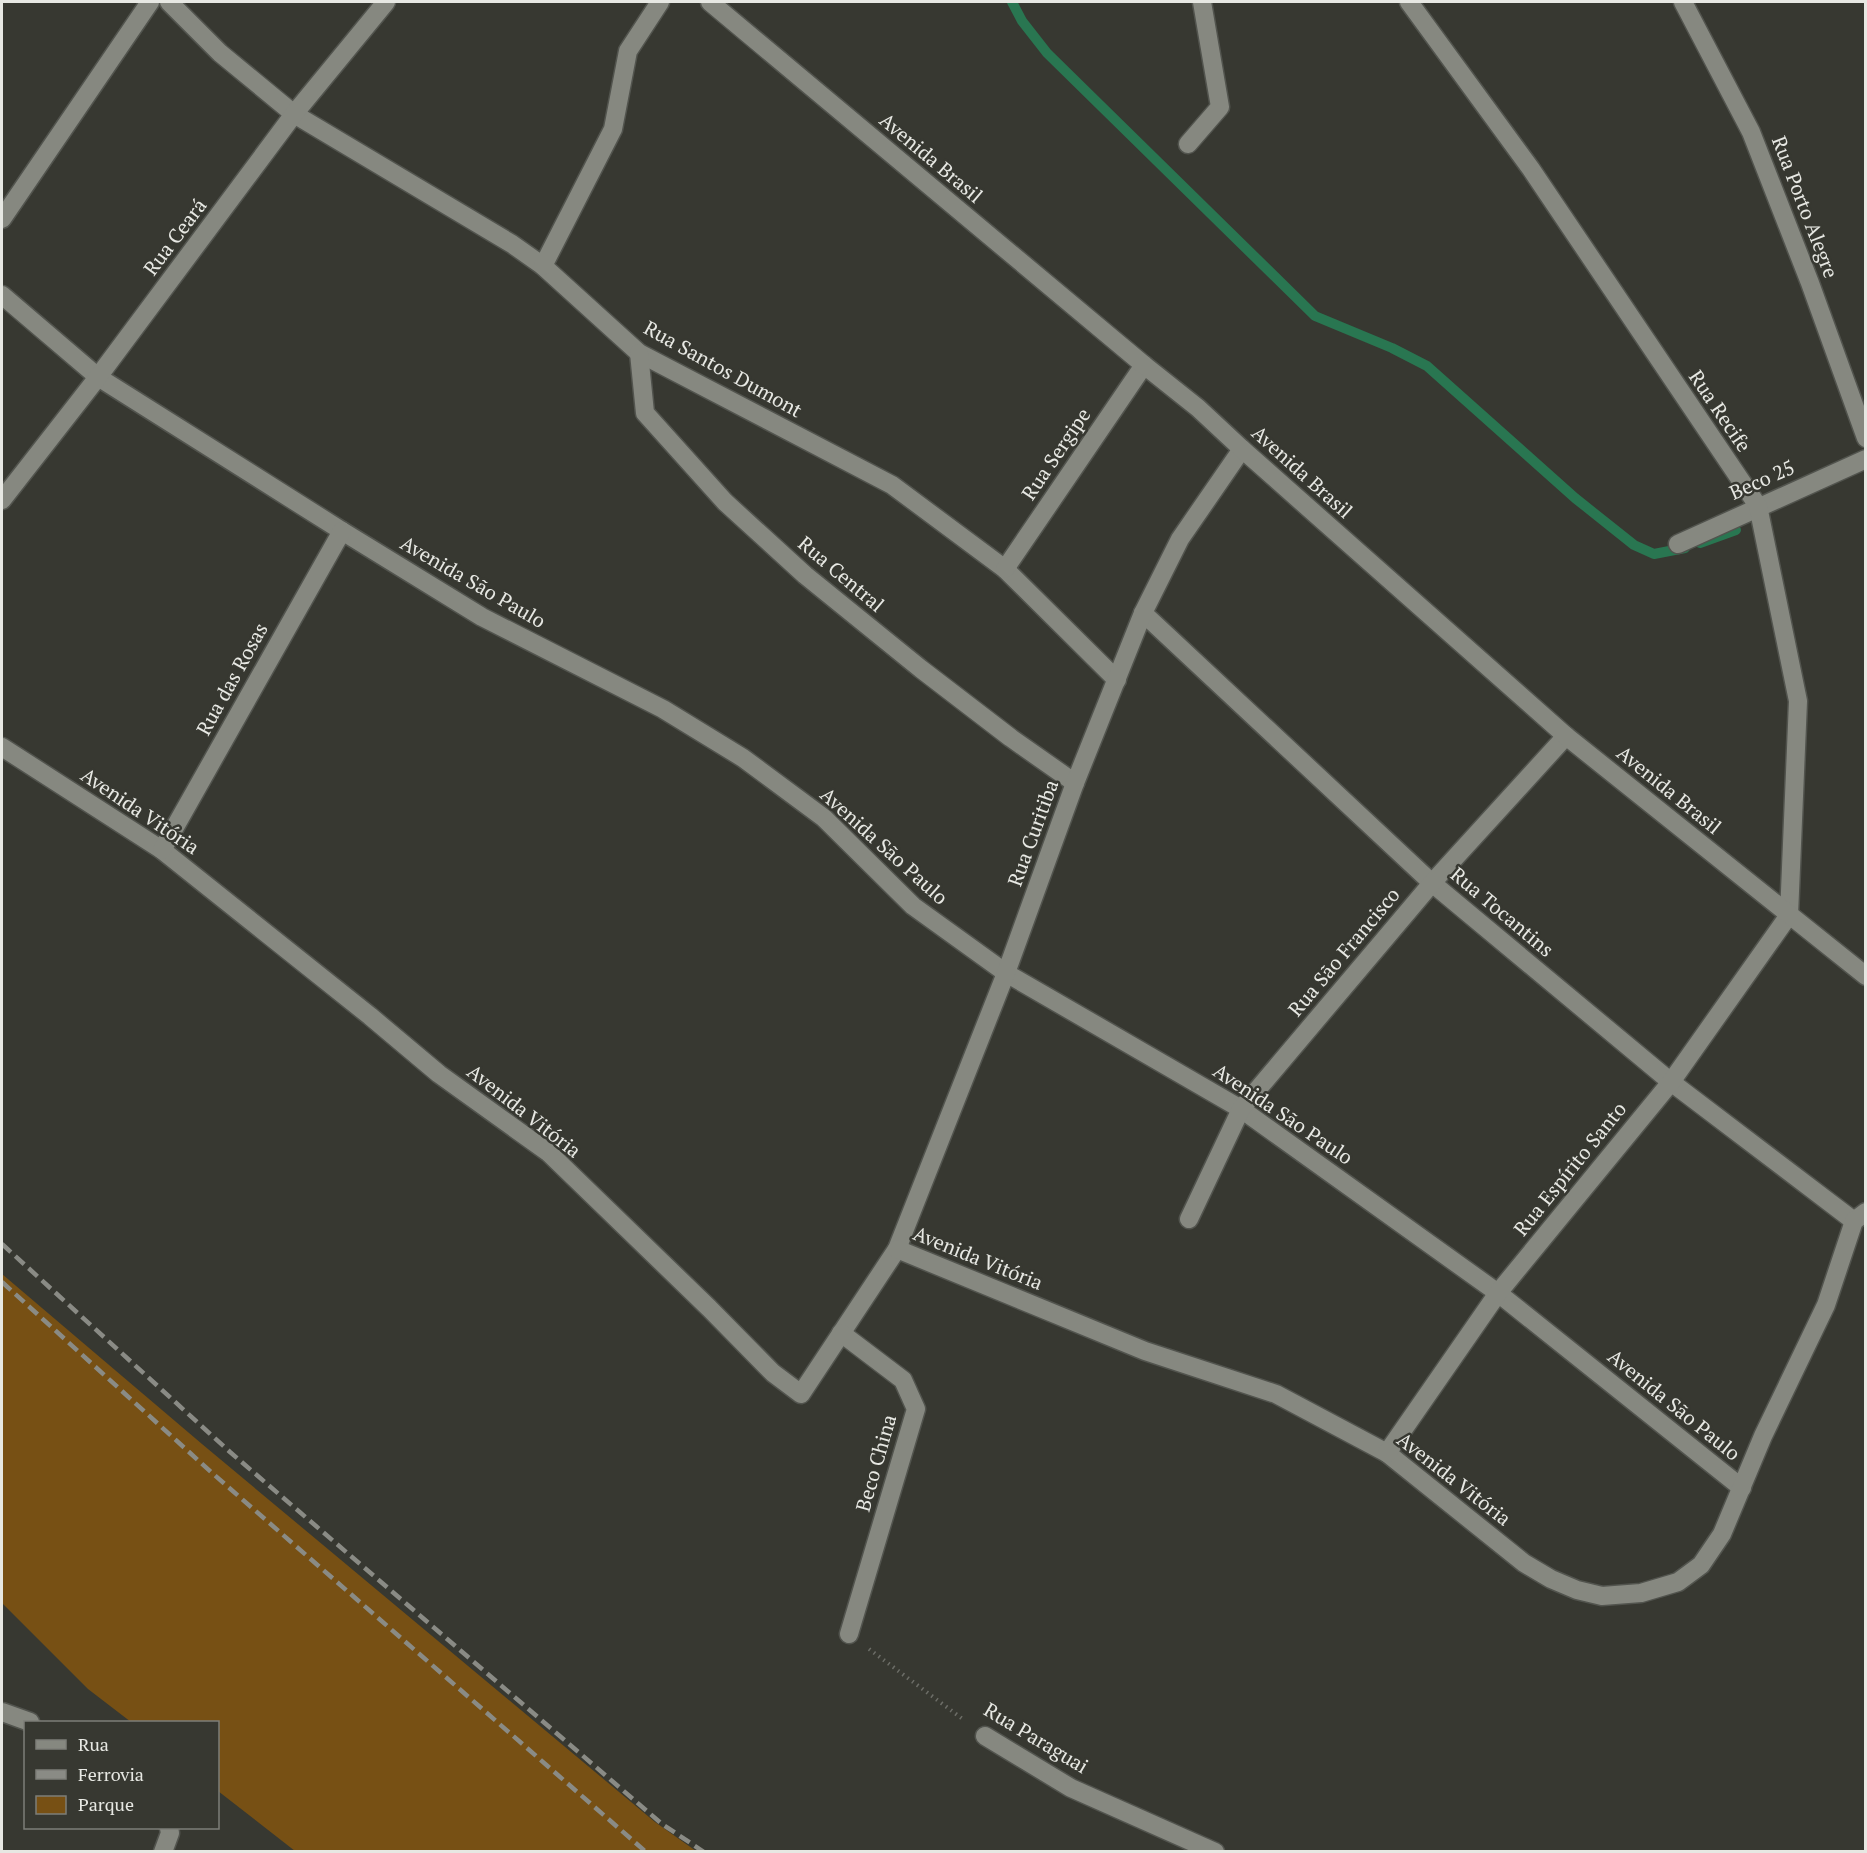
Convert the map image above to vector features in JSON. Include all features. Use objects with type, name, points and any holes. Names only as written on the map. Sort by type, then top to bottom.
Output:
[{"type":"street","points":[[2,219],[150,2]]},
{"type":"street","name":"Rua Santos Dumont","points":[[169,2],[220,53],[294,114],[493,232],[543,266],[639,353],[892,485],[1005,569],[1117,680]]},
{"type":"street","name":"Rua Ceará","points":[[2,500],[98,377],[294,114],[386,2]]},
{"type":"street","points":[[543,266],[613,129],[628,51],[660,2]]},
{"type":"street","name":"Avenida Brasil","points":[[710,2],[1198,408],[1566,736],[1866,976]]},
{"type":"street","points":[[1188,144],[1220,107],[1202,2]]},
{"type":"street","name":"Rua Recife","points":[[1409,2],[1531,170],[1758,506],[1798,701],[1789,915]]},
{"type":"street","name":"Rua Porto Alegre","points":[[1683,2],[1751,132],[1810,283],[1866,438]]},
{"type":"street","name":"Avenida São Paulo","points":[[2,295],[98,377],[342,531],[482,616],[663,709],[743,758],[824,818],[913,906],[1006,973],[1241,1109],[1498,1293],[1742,1488]]},
{"type":"street","name":"Rua Central","points":[[639,353],[645,413],[725,502],[806,575],[921,669],[1011,738],[1075,783]]},
{"type":"street","name":"Rua Sergipe","points":[[1005,569],[1144,365]]},
{"type":"street","name":"Rua Curitiba","points":[[897,1249],[1006,973],[1075,783],[1143,613],[1180,538],[1242,449]]},
{"type":"street","name":"Beco 25","points":[[1678,544],[1866,459]]},
{"type":"street","name":"Rua das Rosas","points":[[162,850],[342,531]]},
{"type":"street","name":"Rua Tocantins","points":[[1143,613],[1432,883],[1671,1082],[1860,1217]]},
{"type":"street","name":"Rua São Francisco","points":[[1189,1219],[1241,1109],[1432,883],[1566,736]]},
{"type":"street","name":"Avenida Vitória","points":[[2,747],[162,850],[439,1074],[549,1153],[773,1373],[801,1394],[897,1249],[1145,1351],[1276,1394],[1387,1453],[1524,1563],[1551,1579],[1577,1590],[1602,1596],[1641,1593],[1678,1582],[1701,1565],[1722,1534],[1763,1436],[1826,1305],[1860,1217]]},
{"type":"street","name":"Rua Espírito Santo","points":[[1387,1453],[1498,1293],[1671,1082],[1789,915]]},
{"type":"street","name":"Beco China","points":[[841,1333],[903,1380],[916,1408],[849,1634]]},
{"type":"street","points":[[2,1712],[27,1721]]},
{"type":"street","name":"Rua Paraguai","points":[[985,1736],[1071,1788],[1215,1851]]},
{"type":"street","points":[[163,1851],[169,1829]]},
{"type":"path","name":"Rua Paraguai","points":[[849,1634],[985,1736]]},
{"type":"green space","points":[[2,1274],[655,1822],[696,1851],[295,1851],[219,1792],[219,1721],[130,1721],[88,1689],[2,1603]]},
{"type":"waterway","points":[[1012,2],[1022,21],[1047,53],[1315,316],[1392,348],[1427,366],[1575,498],[1634,545],[1654,554],[1685,548]]},
{"type":"waterway","points":[[1700,543],[1736,530]]},
{"type":"railway","points":[[2,1244],[230,1452],[662,1824],[704,1852]]},
{"type":"railway","points":[[2,1282],[211,1472],[646,1852]]}]
